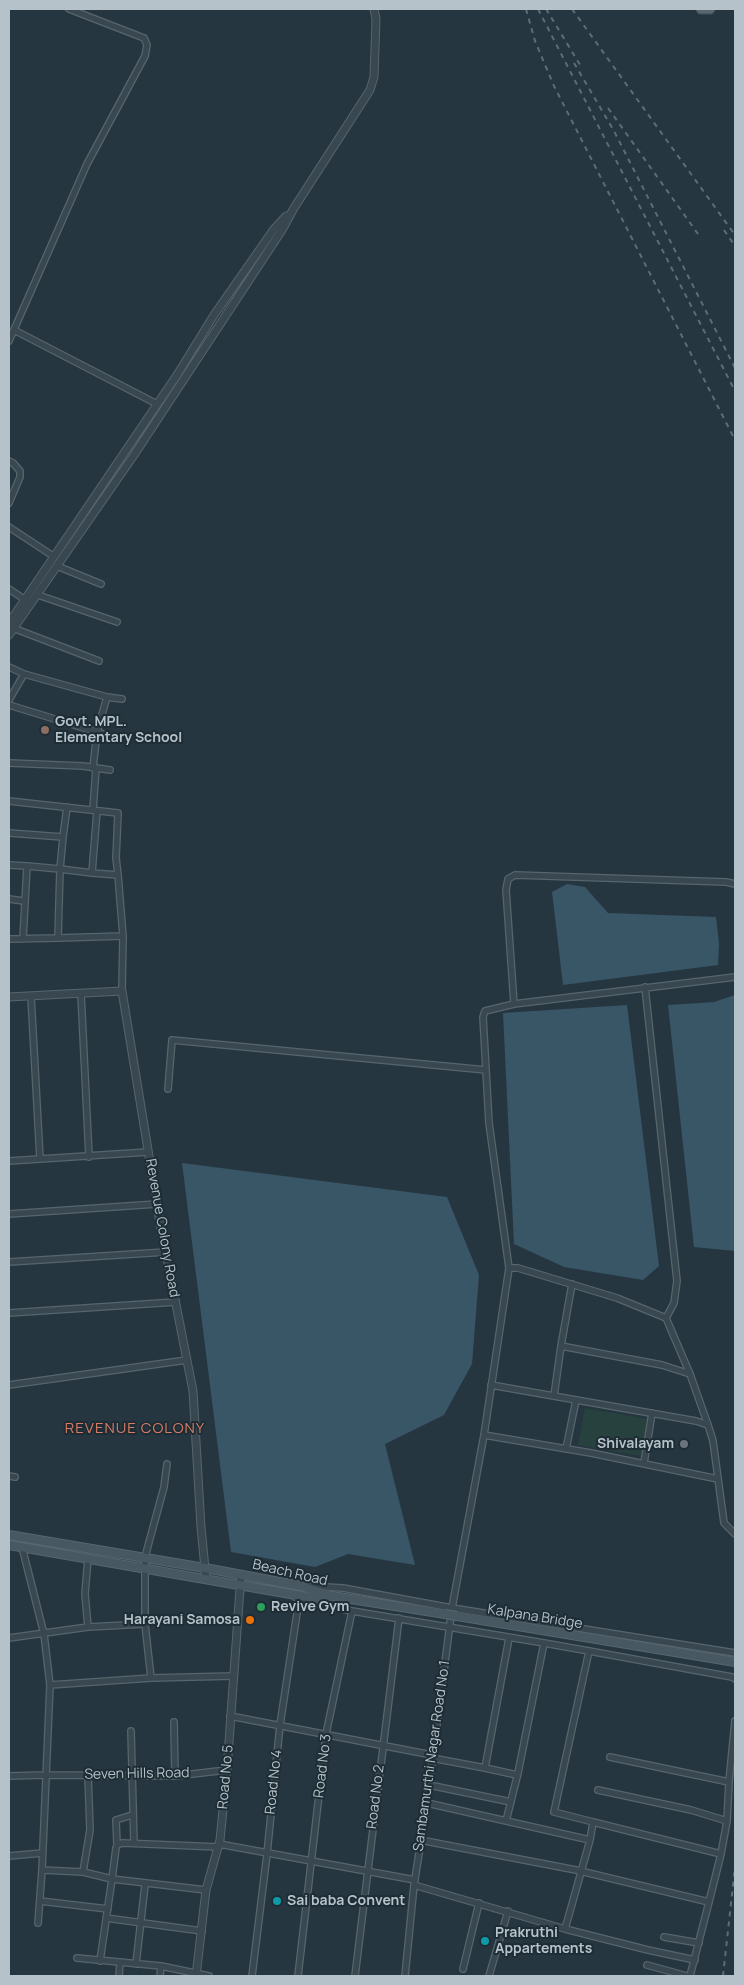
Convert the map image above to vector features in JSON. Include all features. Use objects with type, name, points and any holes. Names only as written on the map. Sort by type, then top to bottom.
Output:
[{"type":"main road","points":[[701,9],[710,9]]},
{"type":"main road","name":"Beach Road","points":[[9,1535],[145,1557],[301,1586],[332,1596]]},
{"type":"main road","name":"Beach Road","points":[[9,1545],[319,1599],[332,1596]]},
{"type":"main road","name":"Kalpana Bridge","points":[[332,1596],[733,1661]]},
{"type":"street","points":[[9,341],[87,164],[145,56],[148,44],[144,38],[69,9]]},
{"type":"street","points":[[27,602],[38,595],[134,455],[282,230],[294,208],[370,90],[374,77],[376,19],[374,9]]},
{"type":"street","points":[[99,661],[10,629],[53,556],[157,404],[225,299],[274,229],[294,208]]},
{"type":"street","points":[[14,330],[157,404]]},
{"type":"street","points":[[9,461],[20,471],[20,477],[9,503]]},
{"type":"street","points":[[9,527],[53,556]]},
{"type":"street","points":[[57,566],[101,584]]},
{"type":"street","points":[[9,589],[27,602]]},
{"type":"street","points":[[38,595],[117,622]]},
{"type":"street","points":[[9,667],[24,674],[122,700]]},
{"type":"street","points":[[9,700],[24,674]]},
{"type":"street","points":[[92,873],[95,810],[94,768],[97,732],[107,697]]},
{"type":"street","points":[[9,706],[118,739]]},
{"type":"street","points":[[9,763],[110,770]]},
{"type":"street","points":[[9,801],[118,813],[116,858],[123,936],[122,991],[9,997]]},
{"type":"street","points":[[58,938],[60,869],[67,807]]},
{"type":"street","points":[[9,833],[63,837]]},
{"type":"street","points":[[9,865],[118,875]]},
{"type":"street","points":[[22,939],[27,866]]},
{"type":"street","points":[[735,884],[726,882],[515,875],[508,879],[506,890],[514,1004],[735,977]]},
{"type":"street","points":[[9,900],[24,901]]},
{"type":"street","points":[[9,939],[123,936]]},
{"type":"street","points":[[645,987],[677,1282],[674,1303],[666,1318]]},
{"type":"street","name":"Revenue Colony Road","points":[[122,991],[157,1204],[193,1391],[206,1579]]},
{"type":"street","points":[[81,994],[89,1157]]},
{"type":"street","points":[[31,996],[40,1159]]},
{"type":"street","name":"Sambamurthi Nagar Road No 1","points":[[404,1976],[414,1882],[427,1803],[449,1627],[484,1435],[509,1268],[489,1122],[483,1017],[485,1011],[514,1004]]},
{"type":"street","points":[[168,1089],[172,1040],[486,1070]]},
{"type":"street","points":[[9,1161],[148,1152]]},
{"type":"street","points":[[9,1214],[157,1204]]},
{"type":"street","points":[[9,1262],[166,1252]]},
{"type":"street","points":[[509,1268],[518,1268],[617,1298],[666,1318],[690,1374],[708,1425],[713,1442],[724,1523],[735,1534]]},
{"type":"street","points":[[554,1396],[572,1284]]},
{"type":"street","points":[[9,1313],[176,1302]]},
{"type":"street","points":[[561,1346],[662,1365],[690,1374]]},
{"type":"street","points":[[9,1385],[187,1360]]},
{"type":"street","points":[[491,1386],[652,1413],[708,1425]]},
{"type":"street","points":[[566,1449],[576,1400]]},
{"type":"street","points":[[644,1463],[652,1413]]},
{"type":"street","points":[[484,1435],[644,1463],[718,1479]]},
{"type":"street","points":[[151,1678],[145,1624],[145,1557],[164,1487],[167,1464]]},
{"type":"street","points":[[22,1547],[44,1634],[50,1686],[38,1923]]},
{"type":"street","points":[[88,1558],[85,1594],[88,1628]]},
{"type":"street","name":"Road No 5","points":[[196,1976],[206,1890],[219,1846],[227,1770],[241,1575]]},
{"type":"street","points":[[301,1586],[343,1588],[452,1608],[735,1653]]},
{"type":"street","points":[[290,1593],[299,1600],[352,1611],[509,1638],[544,1642],[735,1678]]},
{"type":"street","name":"Road No 4","points":[[252,1976],[280,1725],[299,1600]]},
{"type":"street","name":"Road No 3","points":[[298,1976],[326,1734],[352,1611]]},
{"type":"street","name":"Road No 2","points":[[355,1976],[399,1618]]},
{"type":"street","points":[[9,1638],[88,1628],[145,1624]]},
{"type":"street","points":[[485,1768],[509,1638]]},
{"type":"street","points":[[506,1821],[518,1775],[544,1642]]},
{"type":"street","points":[[590,1651],[554,1812],[721,1854]]},
{"type":"street","points":[[50,1686],[151,1678],[233,1676]]},
{"type":"street","points":[[230,1716],[383,1744],[432,1757],[518,1775]]},
{"type":"street","points":[[647,1965],[689,1976],[695,1960],[721,1854],[726,1821],[735,1721]]},
{"type":"street","points":[[174,1722],[175,1776]]},
{"type":"street","points":[[131,1731],[134,1843]]},
{"type":"street","points":[[610,1757],[729,1782]]},
{"type":"street","name":"Seven Hills Road","points":[[9,1776],[175,1776],[227,1770]]},
{"type":"street","points":[[83,1872],[90,1830],[88,1776]]},
{"type":"street","points":[[428,1785],[511,1802]]},
{"type":"street","points":[[598,1790],[691,1810],[726,1821]]},
{"type":"street","points":[[427,1803],[590,1840]]},
{"type":"street","points":[[100,1961],[117,1844],[116,1820],[132,1815]]},
{"type":"street","points":[[565,1929],[590,1840],[593,1822]]},
{"type":"street","points":[[420,1840],[581,1871],[709,1902]]},
{"type":"street","points":[[117,1844],[219,1846],[367,1872],[414,1882],[565,1929],[695,1960]]},
{"type":"street","points":[[9,1856],[42,1853]]},
{"type":"street","points":[[42,1870],[83,1872],[146,1884],[206,1890]]},
{"type":"street","points":[[136,1964],[146,1884]]},
{"type":"street","points":[[40,1901],[108,1910]]},
{"type":"street","points":[[463,1969],[480,1903]]},
{"type":"street","points":[[489,1976],[508,1911]]},
{"type":"street","points":[[106,1918],[202,1931]]},
{"type":"street","points":[[664,1936],[699,1943]]},
{"type":"street","points":[[77,1958],[161,1966],[196,1976],[209,1976]]},
{"type":"street","points":[[119,1976],[120,1963]]},
{"type":"street","points":[[160,1976],[161,1966]]},
{"type":"green space","points":[[585,1408],[647,1419],[641,1456],[578,1445]]},
{"type":"water","points":[[567,884],[585,887],[608,913],[716,917],[719,944],[718,965],[563,985],[552,892]]},
{"type":"water","points":[[735,995],[735,1251],[694,1247],[668,1005],[714,1002]]},
{"type":"water","points":[[627,1005],[659,1266],[643,1280],[564,1267],[514,1244],[503,1013]]},
{"type":"water","points":[[182,1163],[447,1197],[479,1275],[472,1364],[444,1415],[385,1444],[415,1565],[348,1554],[315,1567],[231,1552]]},
{"type":"railway","points":[[526,9],[535,41],[554,86],[735,440]]},
{"type":"railway","points":[[538,9],[735,391]]},
{"type":"railway","points":[[546,9],[582,68]]},
{"type":"railway","points":[[572,9],[735,235]]},
{"type":"railway","points":[[574,63],[614,131],[735,368]]},
{"type":"railway","points":[[608,108],[698,234]]},
{"type":"railway","points":[[724,230],[735,246]]},
{"type":"railway","points":[[723,1976],[735,1867]]},
{"type":"place","name":"Govt. MPL. Elementary School","points":[[45,730]]},
{"type":"place","name":"Shivalayam","points":[[684,1444]]},
{"type":"place","name":"Revive Gym","points":[[261,1607]]},
{"type":"place","name":"Harayani Samosa","points":[[250,1620]]},
{"type":"place","name":"Sai baba Convent","points":[[277,1901]]},
{"type":"place","name":"Prakruthi Appartements","points":[[485,1941]]},
{"type":"district","name":"REVENUE COLONY","points":[[135,1429]]}]
